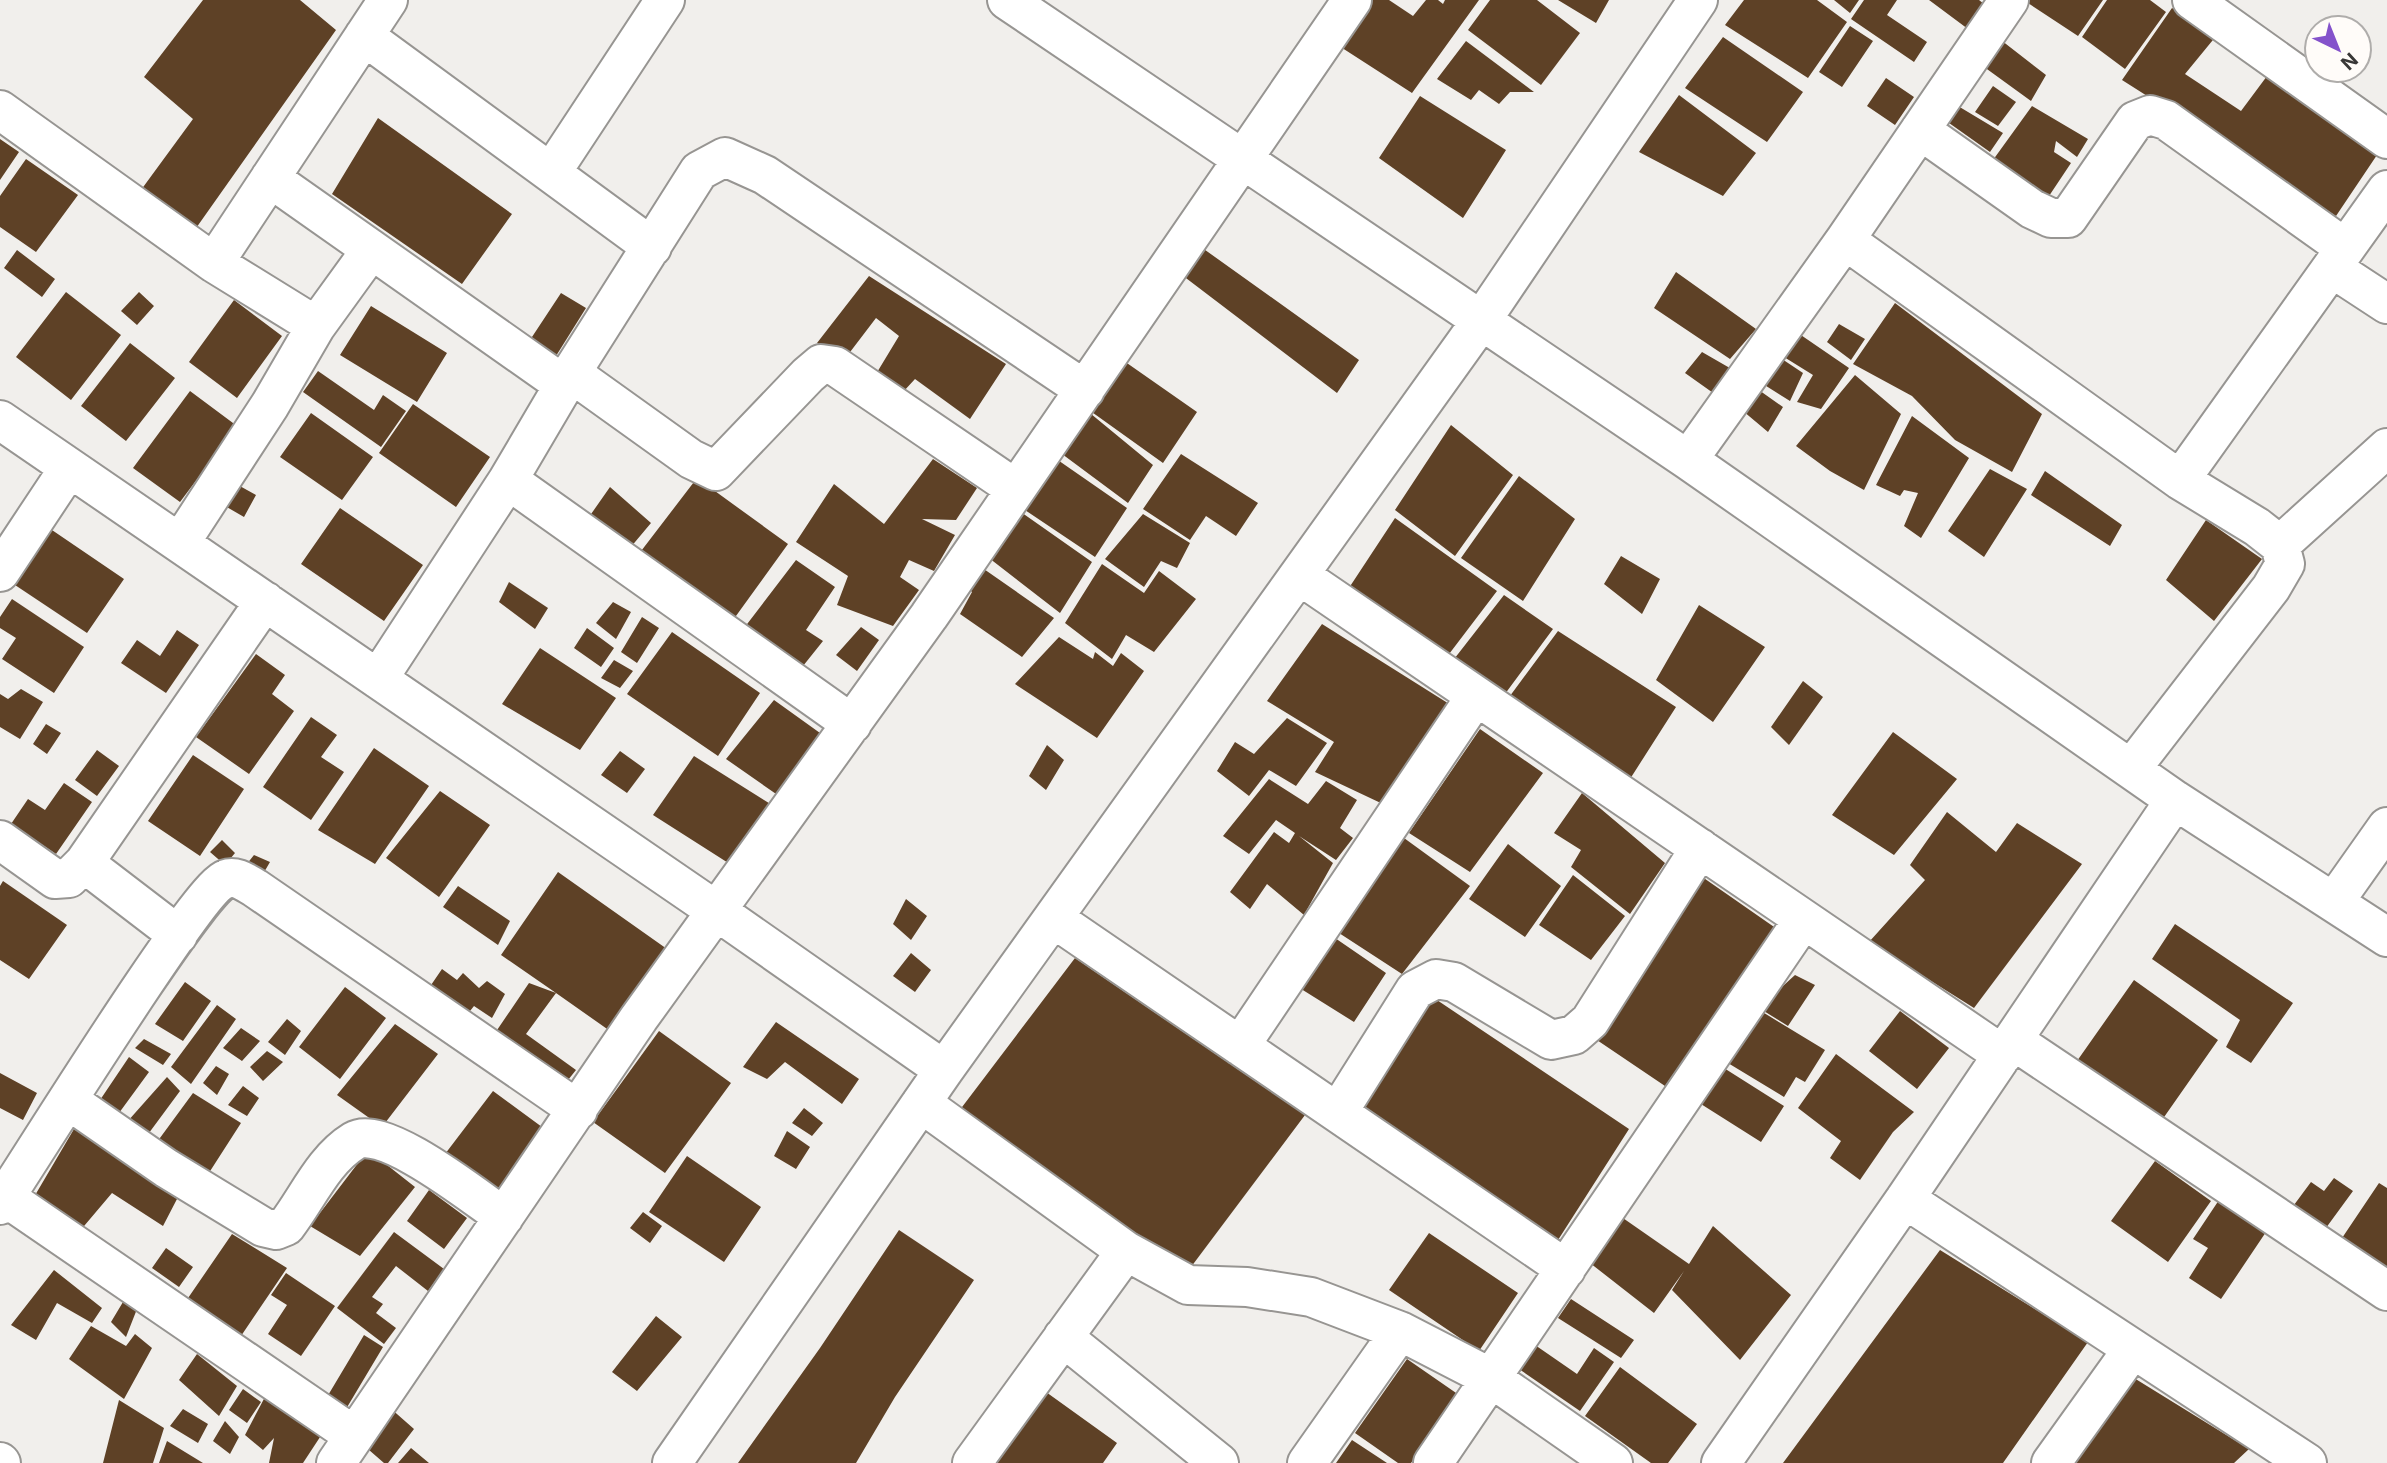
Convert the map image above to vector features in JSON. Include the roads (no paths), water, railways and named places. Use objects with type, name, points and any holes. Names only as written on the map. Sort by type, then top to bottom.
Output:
[{"type":"street","points":[[551,173],[665,0]]},
{"type":"street","points":[[1007,0],[1688,460],[2175,800],[2387,937]]},
{"type":"street","points":[[578,1110],[239,878],[225,878],[211,889],[178,935],[3,1201],[344,1449],[578,1110],[639,1018],[852,724],[1352,0]]},
{"type":"street","points":[[672,1463],[944,1070],[1481,321],[1698,0]]},
{"type":"street","points":[[1688,460],[1845,240],[2009,0]]},
{"type":"street","points":[[2192,0],[2387,139]]},
{"type":"street","points":[[214,263],[270,178],[370,13],[551,173],[652,247]]},
{"type":"street","points":[[0,110],[214,263],[316,326]]},
{"type":"street","points":[[1920,130],[2032,209],[2051,218],[2068,218],[2135,121],[2150,115],[2166,120],[2338,258],[2387,303]]},
{"type":"street","points":[[378,679],[508,480],[567,379],[699,171],[725,157],[765,175],[1084,390]]},
{"type":"street","points":[[270,178],[371,250],[567,379],[691,459],[716,471],[821,364],[835,366],[1016,489]]},
{"type":"street","points":[[2179,480],[2387,190]]},
{"type":"street","points":[[1845,240],[2179,480],[2257,527],[2280,545],[2285,564],[2271,588],[2131,769]]},
{"type":"street","points":[[180,543],[270,405],[316,326],[371,250]]},
{"type":"street","points":[[0,420],[944,1070]]},
{"type":"street","points":[[2280,545],[2385,452]]},
{"type":"street","points":[[0,572],[69,468]]},
{"type":"street","points":[[508,480],[852,724]]},
{"type":"street","points":[[1300,575],[1803,919],[2387,1291]]},
{"type":"street","points":[[0,840],[55,879],[69,878],[85,863],[265,601]]},
{"type":"street","points":[[1240,1046],[1476,696]]},
{"type":"street","points":[[1721,1463],[1905,1199],[2175,800]]},
{"type":"street","points":[[2334,902],[2387,827]]},
{"type":"street","points":[[1338,1112],[1415,990],[1436,979],[1454,982],[1551,1040],[1574,1035],[1590,1021],[1700,848]]},
{"type":"street","points":[[85,863],[178,935]]},
{"type":"street","points":[[1053,918],[1566,1269]]},
{"type":"street","points":[[1433,1463],[1803,919]]},
{"type":"street","points":[[68,1100],[166,1168],[263,1227],[276,1230],[290,1220],[334,1159],[354,1141],[368,1136],[382,1139],[404,1150],[503,1217]]},
{"type":"street","points":[[921,1103],[1126,1251],[1188,1285],[1247,1287],[1311,1297],[1400,1331],[1491,1378],[1613,1463]]},
{"type":"street","points":[[1905,1199],[2291,1459]]},
{"type":"street","points":[[972,1463],[1126,1251]]},
{"type":"street","points":[[1307,1463],[1400,1331]]},
{"type":"street","points":[[1063,1337],[1219,1463]]},
{"type":"street","points":[[2051,1463],[2132,1350]]}]
